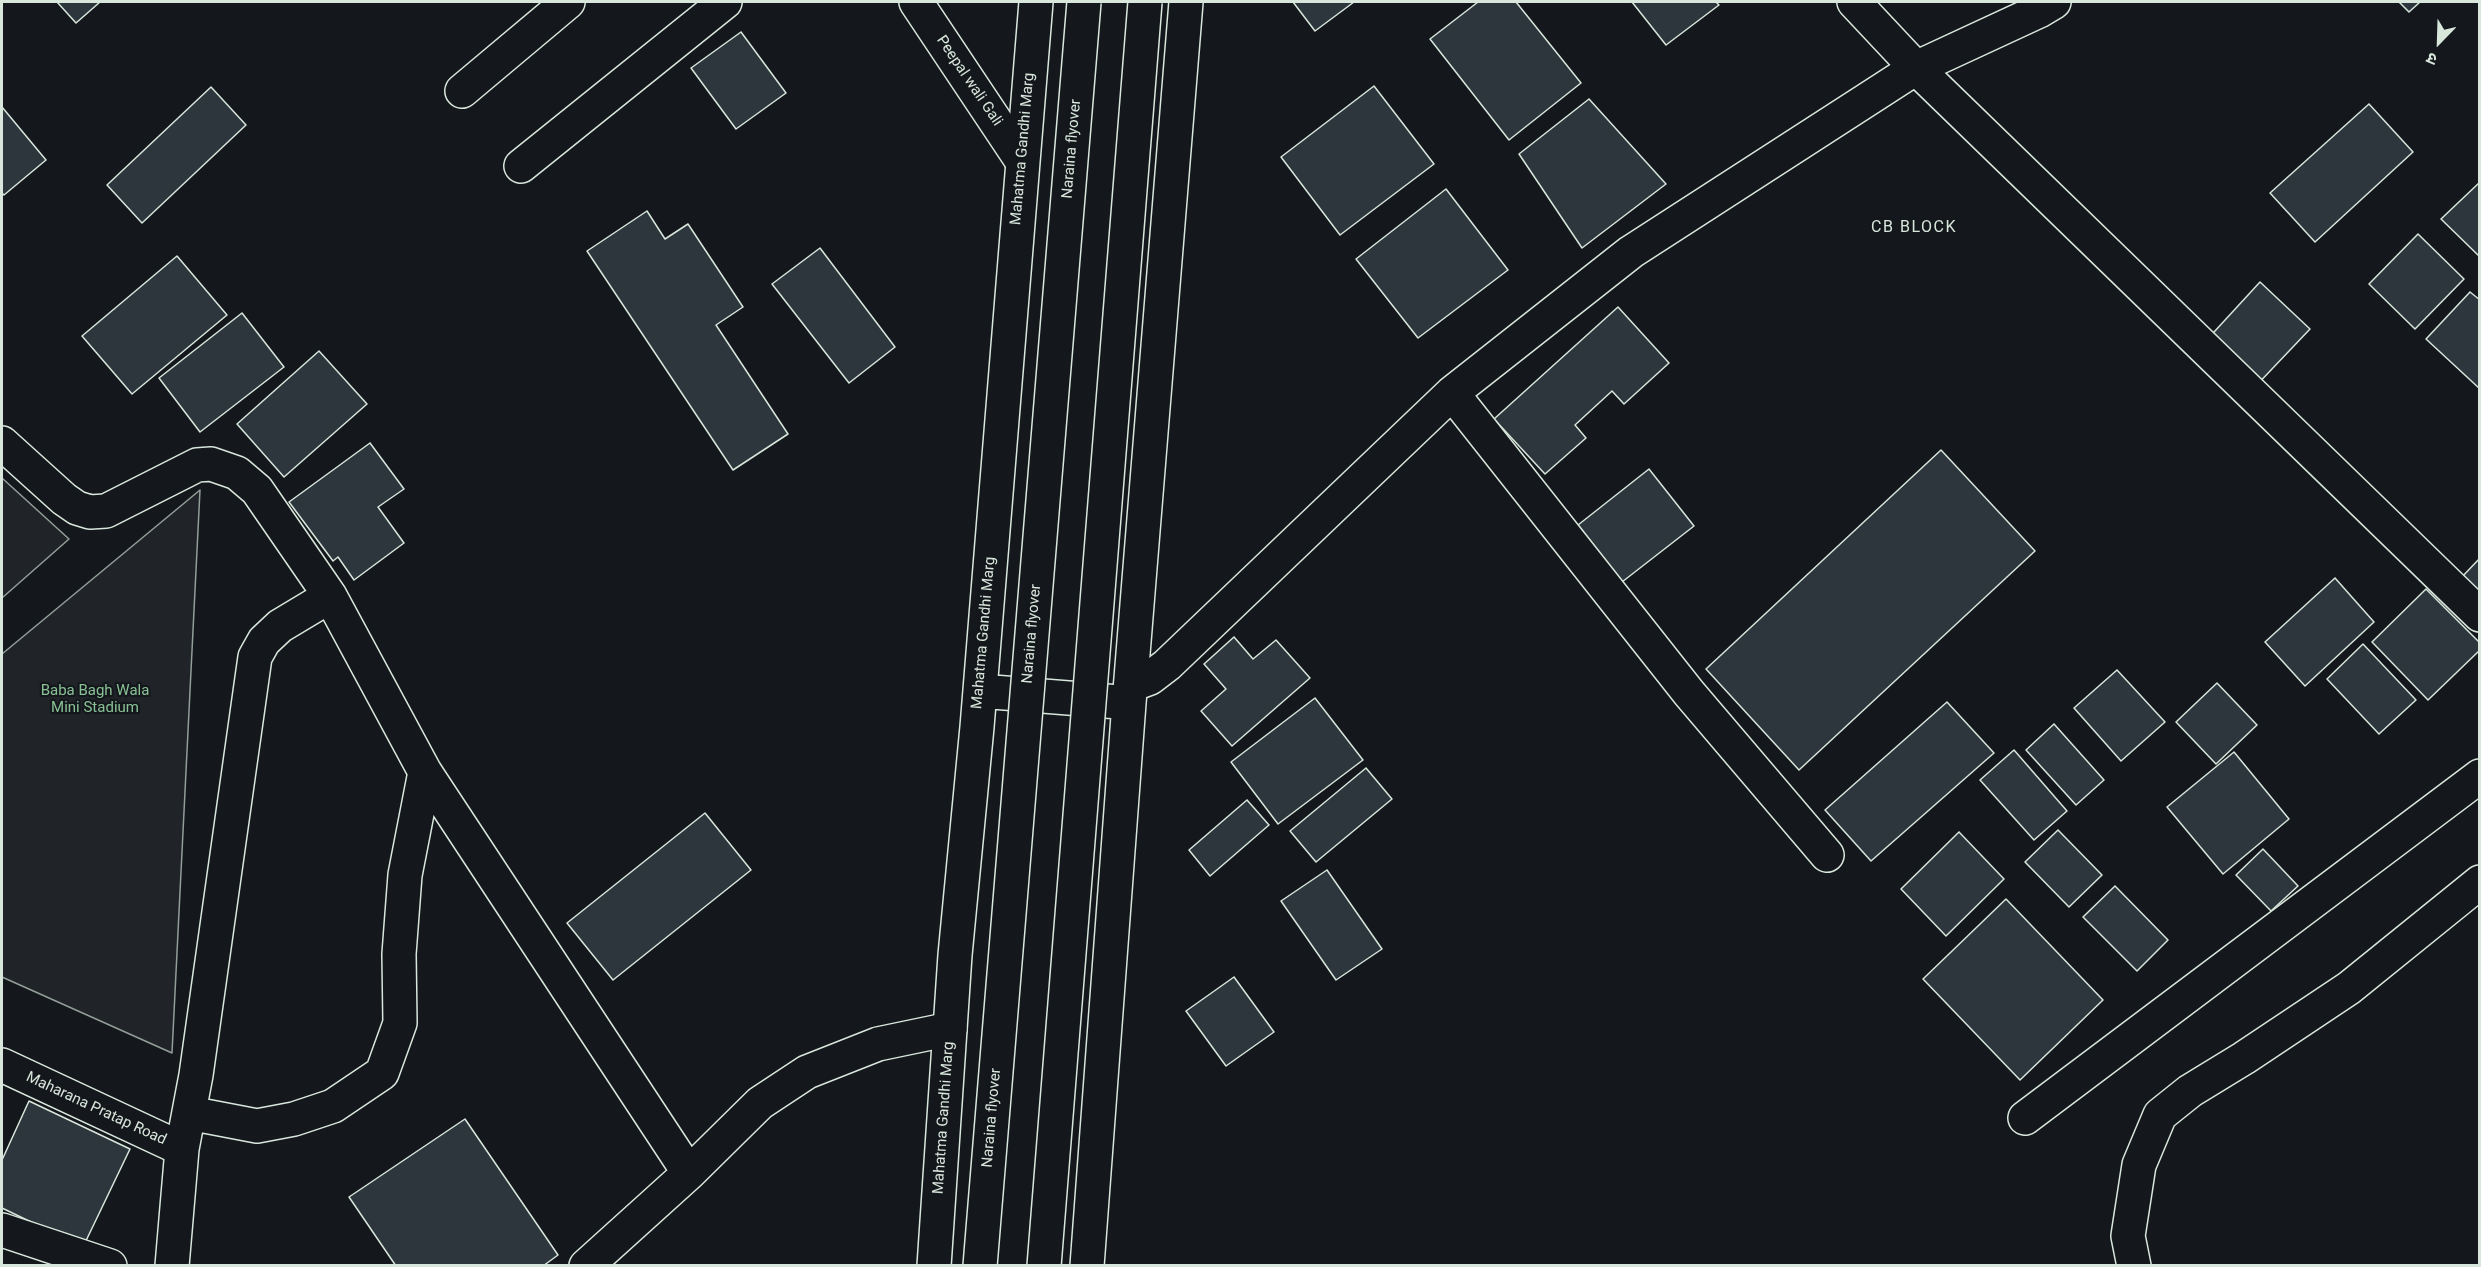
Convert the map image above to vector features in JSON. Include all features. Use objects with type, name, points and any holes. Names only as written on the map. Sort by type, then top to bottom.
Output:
[{"type":"street","points":[[462,91],[568,2]]},
{"type":"street","points":[[521,166],[725,2]]},
{"type":"street","name":"Peepal wali Gali","points":[[915,2],[1022,161]]},
{"type":"street","name":"Mahatma Gandhi Marg","points":[[934,1266],[950,1029],[1036,2]]},
{"type":"street","name":"Naraina flyover","points":[[980,1266],[1084,2]]},
{"type":"street","points":[[1044,1266],[1145,2]]},
{"type":"street","points":[[1087,1266],[1186,2]]},
{"type":"street","points":[[1854,2],[1916,68],[2480,615]]},
{"type":"street","points":[[980,691],[1130,694],[1167,665],[1452,393],[1631,252],[1916,68],[2055,2]]},
{"type":"street","points":[[1452,393],[1689,693],[1827,855]]},
{"type":"street","points":[[2,443],[64,499],[77,508],[90,512],[106,511],[196,465],[212,464],[237,473],[257,490],[330,596],[425,772],[689,1173]]},
{"type":"street","points":[[182,1149],[255,657],[264,641],[280,626],[330,596]]},
{"type":"street","points":[[189,1113],[257,1126],[294,1119],[333,1106],[381,1073],[400,1023],[399,954],[405,874],[425,772]]},
{"type":"street","points":[[2025,1118],[2480,776]]},
{"type":"street","points":[[2134,1266],[2128,1236],[2139,1165],[2160,1115],[2190,1091],[2349,988],[2480,882]]},
{"type":"street","points":[[586,1266],[689,1173],[760,1103],[807,1072],[878,1044],[950,1029]]},
{"type":"street","name":"Maharana Pratap Road","points":[[2,1065],[182,1149],[172,1266]]},
{"type":"street","points":[[2,1230],[110,1266]]},
{"type":"green space","points":[[2,478],[69,539],[2,598]]},
{"type":"green space","name":"Baba Bagh Wala Mini Stadium","points":[[200,490],[172,1053],[2,977],[2,654]]},
{"type":"building","points":[[57,2],[100,2],[76,23]]},
{"type":"building","points":[[1293,2],[1354,2],[1315,31]]},
{"type":"building","points":[[1478,2],[1516,2],[1581,83],[1509,140],[1430,39]]},
{"type":"building","points":[[1632,2],[1716,2],[1719,5],[1666,45]]},
{"type":"building","points":[[2399,2],[2420,2],[2409,12]]},
{"type":"building","points":[[741,32],[786,93],[736,129],[691,68]]},
{"type":"building","points":[[1374,86],[1434,164],[1340,235],[1281,157]]},
{"type":"building","points":[[211,87],[246,125],[142,223],[107,185]]},
{"type":"building","points":[[1589,99],[1666,184],[1582,248],[1519,154]]},
{"type":"building","points":[[2369,104],[2413,152],[2315,242],[2270,193]]},
{"type":"building","points":[[2,107],[46,160],[4,195],[2,193]]},
{"type":"building","points":[[2480,182],[2480,257],[2441,219]]},
{"type":"building","points":[[1446,189],[1508,270],[1418,338],[1356,259]]},
{"type":"building","points":[[647,211],[665,239],[688,224],[743,307],[716,325],[788,434],[733,470],[587,251]]},
{"type":"building","points":[[2418,234],[2464,279],[2415,329],[2369,284]]},
{"type":"building","points":[[820,248],[895,347],[849,383],[772,284]]},
{"type":"building","points":[[177,256],[227,315],[132,394],[82,336]]},
{"type":"building","points":[[2260,282],[2310,329],[2252,390],[2203,344]]},
{"type":"building","points":[[2470,292],[2480,300],[2480,389],[2426,339]]},
{"type":"building","points":[[1618,307],[1669,363],[1624,404],[1612,391],[1575,425],[1586,438],[1545,474],[1494,419]]},
{"type":"building","points":[[242,313],[284,367],[200,432],[159,378]]},
{"type":"building","points":[[319,351],[367,404],[284,477],[237,424]]},
{"type":"building","points":[[370,443],[404,489],[378,507],[404,543],[354,580],[338,557],[333,561],[289,502]]},
{"type":"building","points":[[1941,450],[2035,551],[1799,770],[1706,669]]},
{"type":"building","points":[[1649,469],[1694,526],[1622,582],[1578,525]]},
{"type":"building","points":[[2480,558],[2480,598],[2460,579]]},
{"type":"building","points":[[2335,578],[2374,622],[2305,686],[2265,642]]},
{"type":"building","points":[[2426,589],[2480,643],[2480,650],[2428,700],[2372,642]]},
{"type":"building","points":[[1234,637],[1253,659],[1276,640],[1310,678],[1232,746],[1201,711],[1226,689],[1204,664]]},
{"type":"building","points":[[2363,644],[2416,700],[2379,734],[2327,679]]},
{"type":"building","points":[[2117,670],[2165,722],[2121,761],[2074,708]]},
{"type":"building","points":[[2217,683],[2257,725],[2216,764],[2176,722]]},
{"type":"building","points":[[1315,698],[1363,760],[1278,824],[1231,762]]},
{"type":"building","points":[[1947,702],[1994,753],[1871,861],[1825,810]]},
{"type":"building","points":[[2054,724],[2104,780],[2076,805],[2026,750]]},
{"type":"building","points":[[2014,750],[2067,811],[2034,840],[1980,780]]},
{"type":"building","points":[[2234,752],[2289,819],[2223,874],[2167,807]]},
{"type":"building","points":[[1366,768],[1392,799],[1316,862],[1290,831]]},
{"type":"building","points":[[1247,800],[1269,825],[1210,876],[1189,850]]},
{"type":"building","points":[[705,813],[751,870],[613,980],[567,923]]},
{"type":"building","points":[[2058,830],[2102,875],[2069,907],[2025,862]]},
{"type":"building","points":[[1959,832],[2004,879],[1946,936],[1901,889]]},
{"type":"building","points":[[2263,849],[2298,886],[2271,911],[2236,875]]},
{"type":"building","points":[[1327,870],[1382,949],[1336,980],[1281,901]]},
{"type":"building","points":[[2115,886],[2168,940],[2137,971],[2083,917]]},
{"type":"building","points":[[2006,899],[2103,1000],[2020,1080],[1923,979]]},
{"type":"building","points":[[1234,977],[1274,1032],[1226,1066],[1186,1011]]},
{"type":"building","points":[[29,1101],[130,1149],[83,1247],[2,1208],[2,1160]]},
{"type":"building","points":[[465,1119],[558,1255],[543,1266],[396,1266],[349,1197]]},
{"type":"district","name":"CB BLOCK","points":[[1914,228]]}]
